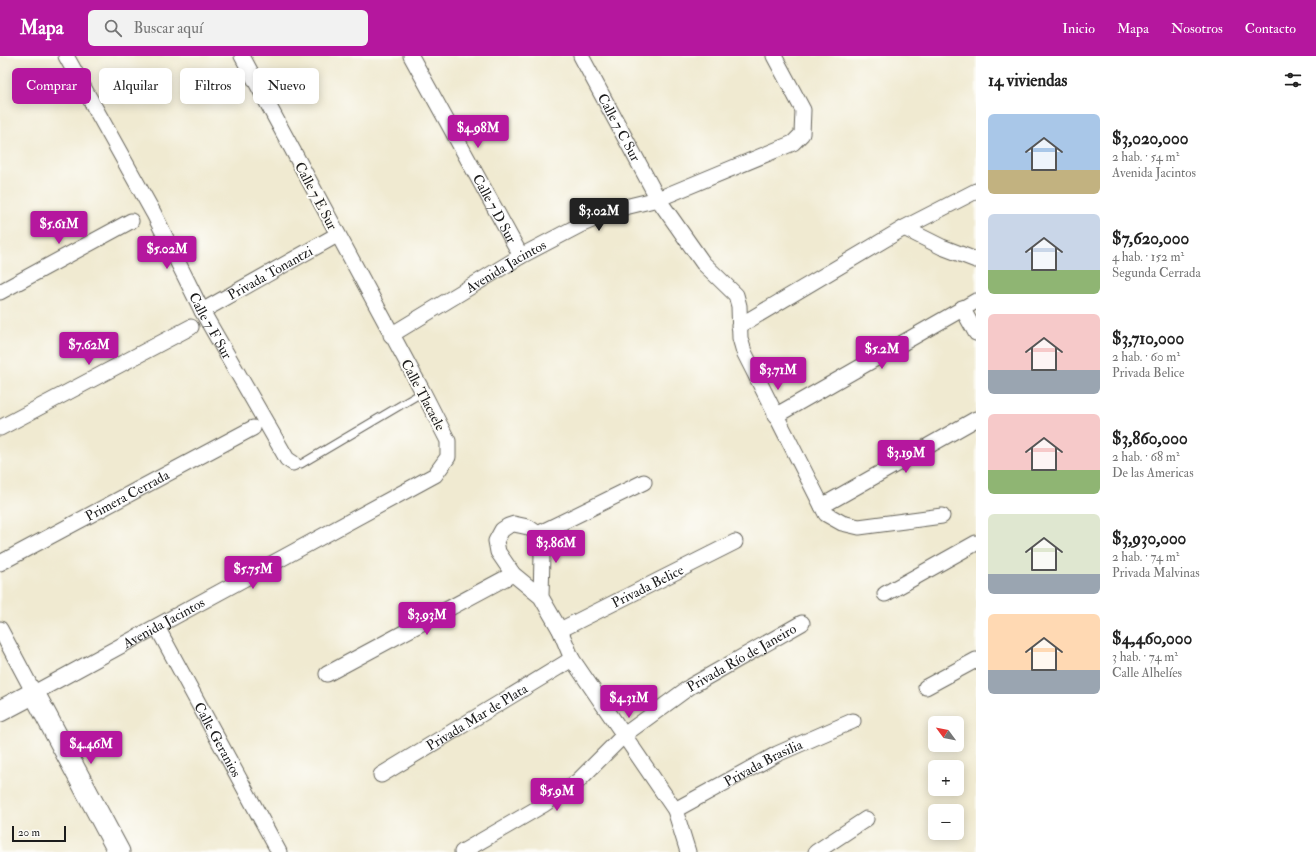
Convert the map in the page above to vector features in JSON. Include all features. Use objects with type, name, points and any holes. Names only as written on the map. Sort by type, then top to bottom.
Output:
[{"type":"street","name":"Calle 7 F Sur","points":[[66,56],[154,214],[202,311],[287,459],[293,464]]},
{"type":"street","name":"Calle 7 E Sur","points":[[242,56],[391,335]]},
{"type":"street","name":"Calle 7 D Sur","points":[[410,56],[521,256]]},
{"type":"street","name":"Calle 7 C Sur","points":[[581,56],[658,199],[703,263],[736,295],[739,306],[739,326],[744,352],[775,416],[826,514],[842,524],[859,527],[942,516]]},
{"type":"street","name":"Avenida Jacintos","points":[[391,335],[521,256],[580,225],[621,208],[658,199],[778,151],[793,143],[802,134],[803,110],[774,56]]},
{"type":"street","points":[[739,326],[904,228],[976,191]]},
{"type":"street","points":[[0,292],[131,221]]},
{"type":"street","points":[[904,228],[942,247],[976,260]]},
{"type":"street","name":"Privada Tonantzi","points":[[202,311],[337,235]]},
{"type":"street","points":[[775,416],[976,301]]},
{"type":"street","points":[[962,308],[976,333]]},
{"type":"street","points":[[0,428],[191,327]]},
{"type":"street","name":"Calle Tlacaele","points":[[391,335],[423,392],[448,442],[448,457]]},
{"type":"street","points":[[822,506],[976,419]]},
{"type":"street","name":"Primera Cerrada","points":[[0,563],[253,428]]},
{"type":"street","name":"Avenida Jacintos","points":[[0,711],[435,475],[448,457]]},
{"type":"street","points":[[538,534],[644,482]]},
{"type":"street","points":[[541,597],[542,555],[538,534],[528,527],[514,524],[502,530],[496,541],[498,552],[513,574],[541,597],[560,630],[572,659],[675,810],[684,850]]},
{"type":"street","name":"Privada Belice","points":[[560,630],[736,542]]},
{"type":"street","points":[[885,594],[976,543]]},
{"type":"street","points":[[327,674],[513,574]]},
{"type":"street","name":"Privada Río de Janeiro","points":[[462,852],[543,805],[578,781],[624,735],[691,686],[802,623]]},
{"type":"street","name":"Calle Geranios","points":[[157,627],[280,852]]},
{"type":"street","points":[[0,629],[119,852]]},
{"type":"street","name":"Privada Mar de Plata","points":[[381,775],[572,659]]},
{"type":"street","points":[[926,687],[976,660]]},
{"type":"street","name":"Privada Brasilia","points":[[675,810],[777,754],[853,721]]},
{"type":"street","points":[[816,852],[866,819]]},
{"type":"lane","points":[[293,464],[301,464],[423,392]]}]
